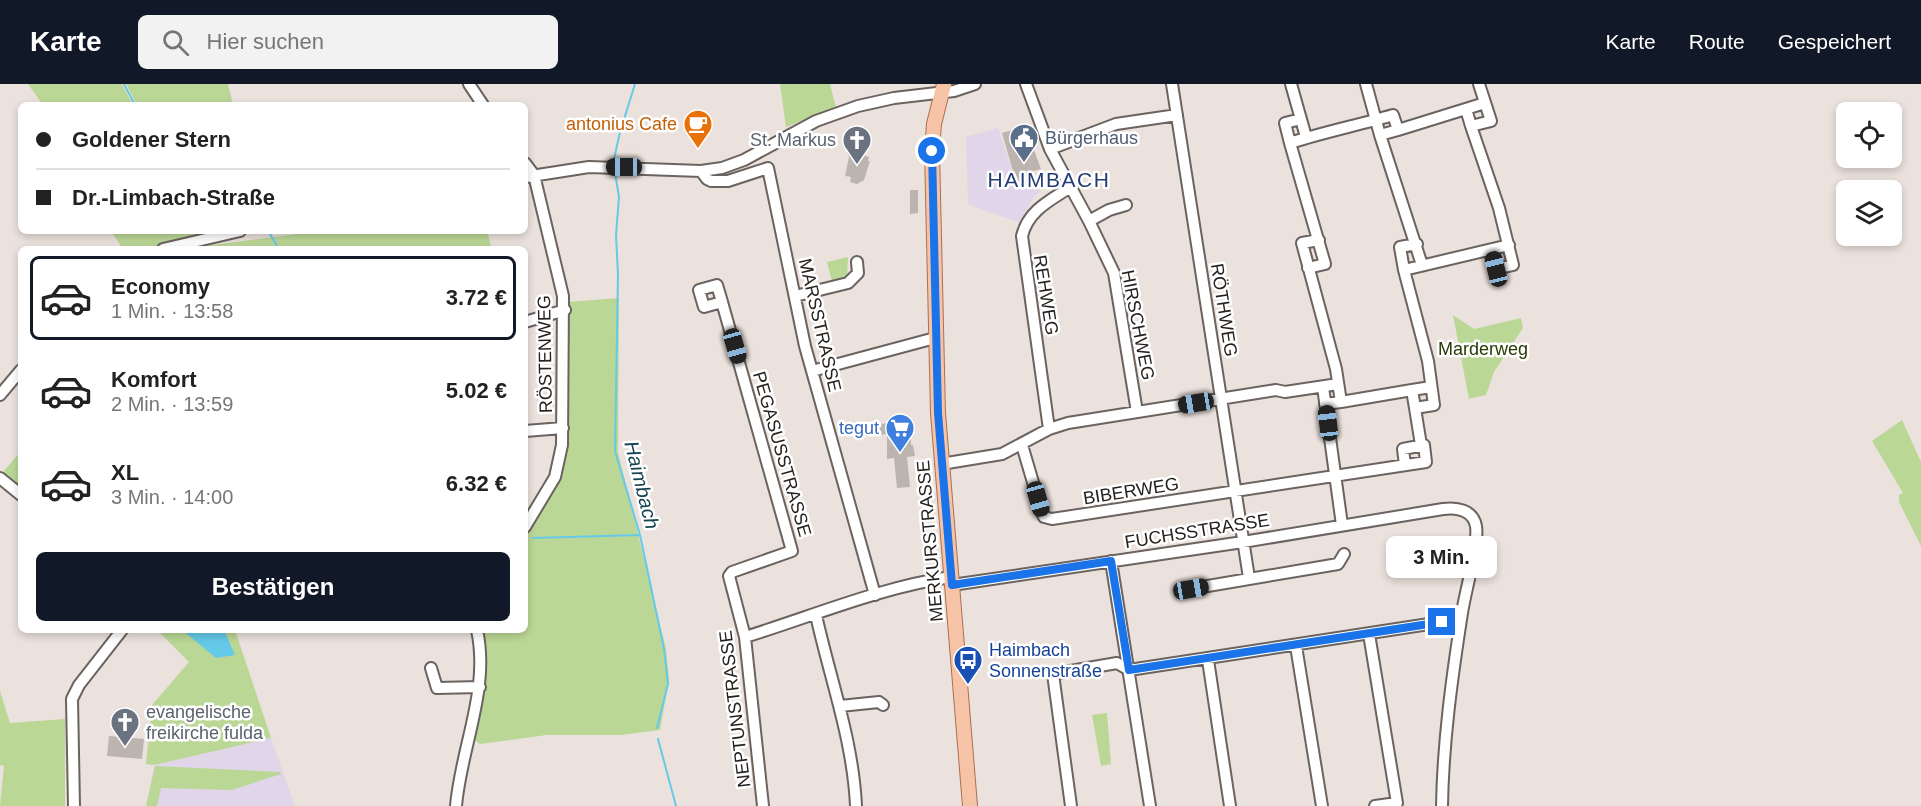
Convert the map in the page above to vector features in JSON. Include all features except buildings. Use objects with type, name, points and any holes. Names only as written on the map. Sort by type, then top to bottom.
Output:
[{"type":"main road","name":"MERKURSTRASSE","points":[[942,88],[934,124],[932,151],[935,338],[941,464],[970,806]]},
{"type":"street","points":[[469,84],[481,102]]},
{"type":"street","points":[[529,176],[589,167],[701,171],[733,165],[816,121],[858,106],[942,88],[954,92],[975,84]]},
{"type":"street","name":"HIRSCHWEG","points":[[1026,84],[1050,149],[1114,273],[1137,412]]},
{"type":"street","name":"RÖTHWEG","points":[[1172,84],[1249,578]]},
{"type":"street","points":[[1291,84],[1306,137]]},
{"type":"street","points":[[1366,84],[1422,265]]},
{"type":"street","points":[[1471,126],[1491,121],[1479,84]]},
{"type":"street","points":[[1380,135],[1485,103]]},
{"type":"street","points":[[1466,109],[1499,208],[1513,265],[1496,269],[1491,250]]},
{"type":"street","points":[[1050,149],[1116,124],[1177,115]]},
{"type":"street","points":[[1290,143],[1393,115],[1398,130]]},
{"type":"street","points":[[1301,119],[1286,123],[1325,264],[1308,268]]},
{"type":"street","name":"MARSSTRASSE","points":[[701,171],[707,179],[720,181],[768,168],[805,346],[875,595]]},
{"type":"street","name":"RÖSTENWEG","points":[[528,522],[555,477],[561,456],[565,310],[556,262],[529,176]]},
{"type":"street","name":"REHWEG","points":[[1049,429],[1022,236],[1026,222],[1034,213],[1069,188]]},
{"type":"street","points":[[1089,221],[1109,210],[1126,205]]},
{"type":"street","points":[[198,244],[230,234]]},
{"type":"street","points":[[1319,240],[1302,243],[1336,369],[1341,402]]},
{"type":"street","points":[[1415,408],[1434,405],[1428,361],[1400,248],[1417,244]]},
{"type":"street","points":[[1404,270],[1509,245]]},
{"type":"street","points":[[795,296],[848,283],[858,273],[857,262]]},
{"type":"street","name":"PEGASUSSTRASSE","points":[[722,302],[792,551],[730,573]]},
{"type":"street","points":[[528,321],[565,310]]},
{"type":"street","points":[[812,371],[935,338]]},
{"type":"street","points":[[0,395],[18,374]]},
{"type":"street","points":[[941,464],[994,457],[1022,445],[1049,429],[1068,423],[1275,390],[1285,392],[1338,384]]},
{"type":"street","points":[[1323,387],[1342,525]]},
{"type":"street","points":[[1325,404],[1431,387]]},
{"type":"street","points":[[1413,390],[1421,445],[1424,445],[1426,462],[1405,465],[1403,448],[1421,445]]},
{"type":"street","points":[[528,431],[563,428]]},
{"type":"street","name":"BIBERWEG","points":[[1022,445],[1042,513],[1048,519],[1405,465]]},
{"type":"street","points":[[0,478],[18,493]]},
{"type":"street","name":"FUCHSSTRASSE","points":[[745,637],[925,581],[951,581],[1111,561],[1450,508],[1457,508],[1469,514],[1476,526],[1460,625]]},
{"type":"street","points":[[1191,589],[1338,564],[1344,554]]},
{"type":"street","points":[[1111,561],[1150,806]]},
{"type":"street","name":"NEPTUNSTRASSE","points":[[730,573],[730,581],[745,637],[763,806]]},
{"type":"street","points":[[816,615],[830,676],[849,740],[856,806]]},
{"type":"street","points":[[1071,806],[1053,674],[1117,663],[1129,670],[1208,660],[1442,622],[1460,625],[1446,743],[1442,806]]},
{"type":"street","points":[[74,806],[72,699],[79,685],[120,633]]},
{"type":"street","points":[[456,806],[480,687],[477,633]]},
{"type":"street","points":[[1369,634],[1397,804],[1375,806]]},
{"type":"street","points":[[1296,646],[1322,806]]},
{"type":"street","points":[[1208,660],[1230,806]]},
{"type":"street","points":[[431,668],[437,688],[480,687]]},
{"type":"street","points":[[840,706],[878,702],[883,705]]},
{"type":"shaded area","points":[[998,128],[1018,188],[1038,182],[1041,191],[1033,198],[1021,223],[968,203],[966,137]]},
{"type":"shaded area","points":[[271,738],[295,806],[146,806],[154,765]]},
{"type":"green space","points":[[28,84],[122,84],[131,102],[41,102]]},
{"type":"green space","points":[[126,84],[228,84],[232,102],[135,102]]},
{"type":"green space","points":[[780,84],[830,84],[836,107],[786,127]]},
{"type":"green space","points":[[113,234],[202,234],[160,246],[121,246]]},
{"type":"green space","points":[[298,234],[488,234],[491,246],[204,246]]},
{"type":"green space","points":[[848,257],[847,277],[832,281],[827,262]]},
{"type":"green space","points":[[619,298],[618,452],[666,649],[669,679],[660,730],[620,735],[547,735],[480,744],[472,738],[480,633],[528,633],[528,529],[555,484],[565,461],[568,302]]},
{"type":"green space","name":"Marderweg","points":[[1453,315],[1474,329],[1521,318],[1523,328],[1494,372],[1486,395],[1469,399]]},
{"type":"green space","points":[[1902,420],[1921,462],[1921,546],[1899,502],[1899,495],[1903,493],[1872,441]]},
{"type":"green space","points":[[18,454],[18,484],[3,472]]},
{"type":"green space","points":[[160,633],[236,633],[271,738],[154,765],[146,764],[152,705],[189,662]]},
{"type":"green space","points":[[0,691],[10,723],[65,719],[65,806],[0,806],[4,766],[0,765]]},
{"type":"green space","points":[[1107,713],[1111,764],[1101,766],[1092,715]]},
{"type":"green space","points":[[155,766],[280,772],[281,774],[232,790],[161,788],[157,806],[146,806]]},
{"type":"water","points":[[186,633],[225,633],[235,655],[216,658]]},
{"type":"waterway","points":[[124,84],[133,102]]},
{"type":"waterway","name":"Haimbach","points":[[614,159],[635,84]]},
{"type":"waterway","name":"Haimbach","points":[[615,173],[619,197],[616,235],[618,274],[615,451],[640,535],[664,649],[668,684],[657,728]]},
{"type":"waterway","points":[[270,234],[277,246]]},
{"type":"waterway","points":[[533,538],[640,535]]},
{"type":"waterway","name":"Haimbach","points":[[658,739],[676,806]]},
{"type":"place","name":"antonius Cafe","points":[[698,150]]},
{"type":"place","name":"Bürgerhaus","points":[[1024,164]]},
{"type":"place","name":"St. Markus","points":[[857,166]]},
{"type":"place","name":"tegut","points":[[900,454]]},
{"type":"place","name":"Haimbach Sonnenstraße","points":[[968,686]]},
{"type":"place","name":"evangelische freikirche fulda","points":[[125,748]]},
{"type":"district","name":"HAIMBACH","points":[[1049,179]]},
{"type":"route","points":[[932,151],[938,413],[952,585],[1111,561],[1129,670],[1208,660],[1442,622]]}]
